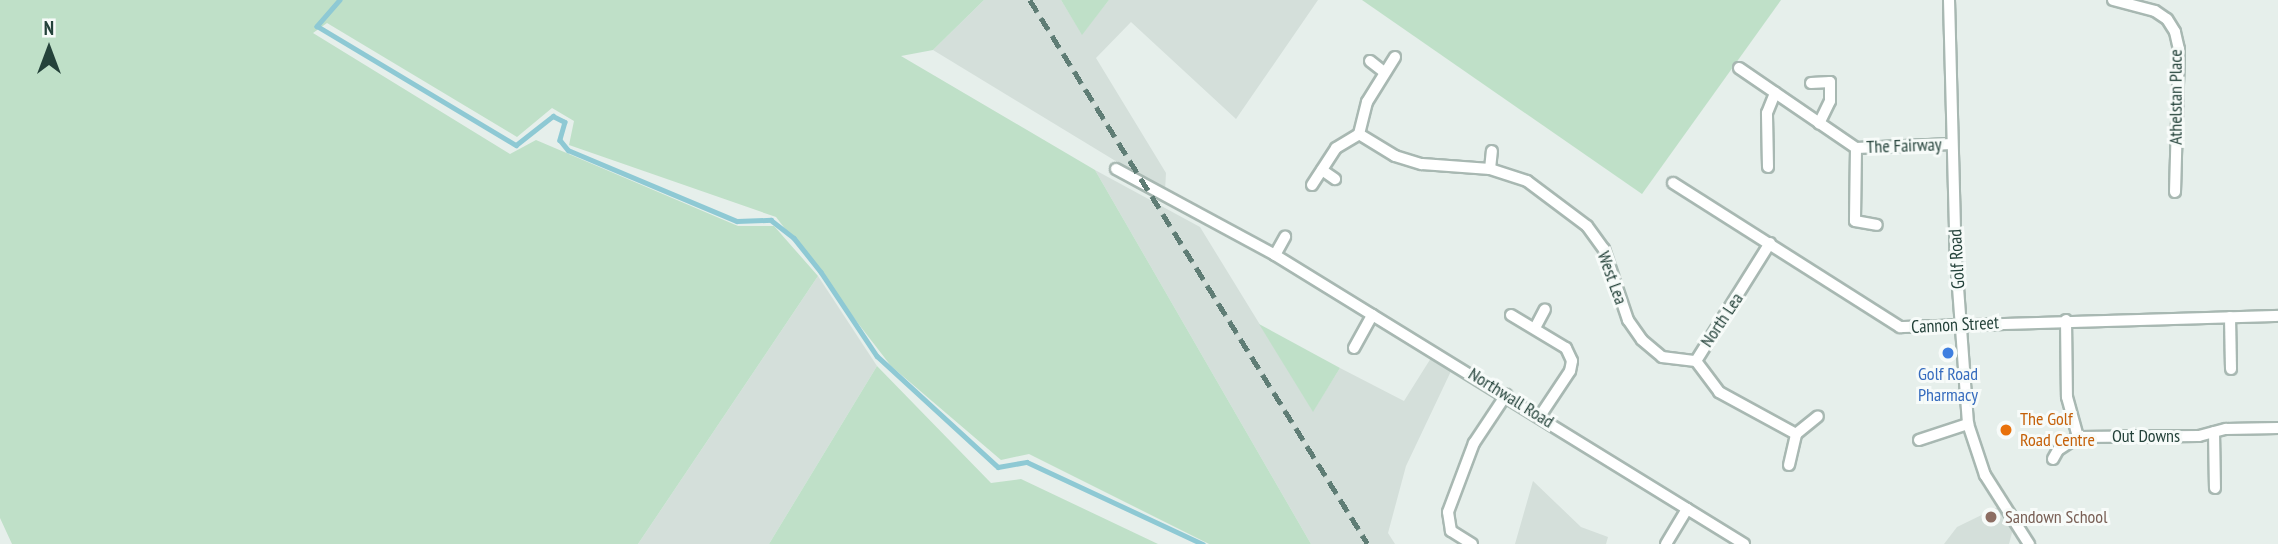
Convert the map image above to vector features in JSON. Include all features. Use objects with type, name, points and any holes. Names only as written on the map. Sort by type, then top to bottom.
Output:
[{"type":"street","name":"Golf Road","points":[[1949,0],[1952,144],[1968,424],[1985,475],[2029,544]]},
{"type":"street","name":"Athelstan Place","points":[[2113,0],[2155,11],[2167,19],[2175,32],[2179,49],[2175,192]]},
{"type":"street","points":[[1312,185],[1336,148],[1359,134],[1367,102],[1395,57]]},
{"type":"street","points":[[1370,61],[1384,72]]},
{"type":"street","name":"The Fairway","points":[[1740,68],[1856,148],[1952,144]]},
{"type":"street","points":[[1811,83],[1830,82],[1830,101],[1819,124]]},
{"type":"street","points":[[1768,167],[1767,113],[1775,93]]},
{"type":"street","name":"West Lea","points":[[1359,134],[1395,156],[1422,164],[1490,169],[1527,181],[1587,226],[1604,249],[1628,320],[1642,340],[1662,358],[1696,361]]},
{"type":"street","name":"The Fairway","points":[[1856,148],[1856,220],[1877,225]]},
{"type":"street","points":[[1490,169],[1492,152]]},
{"type":"street","name":"Northwall Road","points":[[1116,169],[1275,255],[1744,544]]},
{"type":"street","points":[[1322,170],[1335,178]]},
{"type":"street","name":"Cannon Street","points":[[1673,183],[1900,327],[2066,320],[2278,316]]},
{"type":"street","points":[[1275,255],[1285,237]]},
{"type":"street","name":"North Lea","points":[[1770,243],[1696,361],[1719,392],[1796,434]]},
{"type":"street","points":[[1535,328],[1545,309]]},
{"type":"street","points":[[1354,348],[1372,315]]},
{"type":"street","points":[[1511,315],[1566,348],[1572,361],[1570,371],[1539,416]]},
{"type":"street","points":[[2230,317],[2231,369]]},
{"type":"street","points":[[2053,459],[2058,450],[2078,437],[2068,407],[2066,320]]},
{"type":"street","points":[[1472,544],[1451,531],[1448,512],[1474,443],[1506,395]]},
{"type":"street","points":[[1789,465],[1796,434],[1818,416]]},
{"type":"street","points":[[1919,440],[1968,424]]},
{"type":"street","name":"Out Downs","points":[[2078,437],[2278,428]]},
{"type":"street","points":[[2214,432],[2215,488]]},
{"type":"street","points":[[1666,544],[1687,509]]},
{"type":"shaded area","points":[[984,0],[1061,0],[1082,34],[1109,0],[1318,0],[1236,119],[1131,22],[1096,58],[1166,173],[1165,191],[933,50]]},
{"type":"shaded area","points":[[1095,170],[1200,227],[1313,411],[1340,368],[1404,401],[1431,358],[1452,369],[1406,466],[1388,533],[1395,544],[1311,544]]},
{"type":"shaded area","points":[[818,276],[877,366],[769,544],[638,544]]},
{"type":"shaded area","points":[[1533,481],[1581,527],[1608,537],[1606,544],[1515,544]]},
{"type":"shaded area","name":"Sandown School","points":[[1998,507],[2013,529],[2009,544],[1944,544],[1957,527]]},
{"type":"green space","points":[[0,0],[984,0],[933,50],[901,56],[1095,170],[1311,544],[1209,544],[1029,454],[1001,460],[891,366],[776,217],[569,145],[574,121],[552,108],[517,137],[327,23],[313,33],[510,154],[536,140],[738,226],[774,226],[818,276],[638,544],[12,544],[0,518]]},
{"type":"green space","points":[[1061,0],[1109,0],[1082,35]]},
{"type":"green space","points":[[1362,0],[1781,0],[1642,194]]},
{"type":"green space","points":[[1259,324],[1340,368],[1313,412]]},
{"type":"green space","points":[[877,366],[991,483],[1021,479],[1158,544],[769,544]]},
{"type":"waterway","points":[[340,0],[317,26],[516,145],[553,116],[565,122],[560,140],[568,150],[737,221],[771,220],[794,238],[821,272],[877,356],[998,467],[1027,462],[1203,544]]},
{"type":"railway","points":[[1030,0],[1368,544]]},
{"type":"place","name":"Golf Road Pharmacy","points":[[1948,353]]},
{"type":"place","name":"The Golf Road Centre","points":[[2006,430]]},
{"type":"place","name":"Sandown School","points":[[1991,517]]}]
